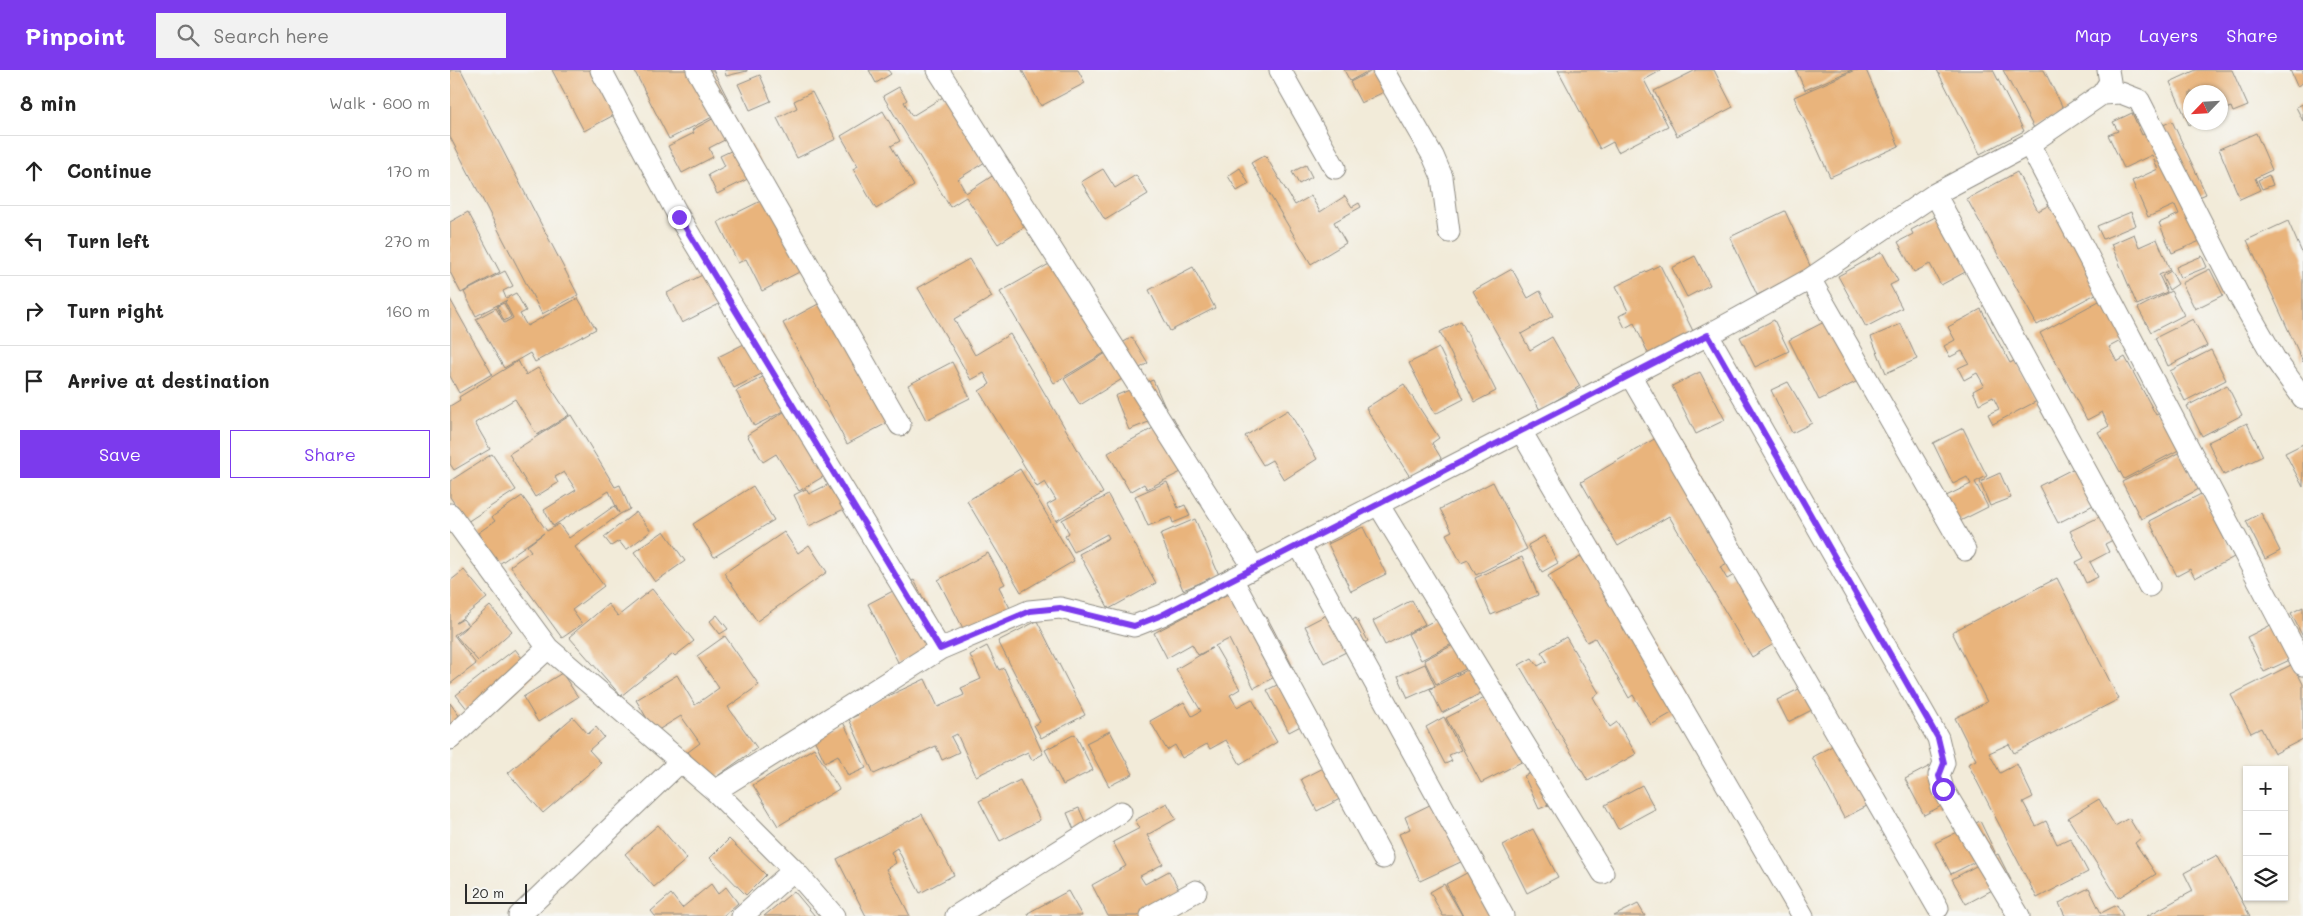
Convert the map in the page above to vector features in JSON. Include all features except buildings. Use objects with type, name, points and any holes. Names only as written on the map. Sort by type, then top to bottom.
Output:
[{"type":"street","points":[[601,70],[679,217],[940,649]]},
{"type":"street","points":[[697,70],[900,425]]},
{"type":"street","points":[[938,70],[1254,568]]},
{"type":"street","points":[[1280,70],[1335,168]]},
{"type":"street","points":[[1383,70],[1433,156],[1442,176],[1449,232]]},
{"type":"street","points":[[715,791],[940,649],[1030,611],[1060,608],[1134,626],[1254,568],[1708,335],[1810,279],[1935,194],[2029,144],[2102,94],[2110,82],[2108,70]]},
{"type":"street","points":[[2102,94],[2121,93],[2139,100],[2238,296],[2274,360],[2303,398]]},
{"type":"street","points":[[2029,144],[2303,665]]},
{"type":"street","points":[[1935,194],[2149,586]]},
{"type":"street","points":[[1810,279],[1965,550]]},
{"type":"street","points":[[1708,335],[1938,738],[1944,763],[1939,776],[1943,789],[2019,916]]},
{"type":"street","points":[[1630,375],[1938,908]]},
{"type":"street","points":[[1521,431],[1803,916]]},
{"type":"street","points":[[1378,504],[1603,873]]},
{"type":"street","points":[[450,514],[548,648],[715,791],[794,870],[834,916]]},
{"type":"street","points":[[1299,545],[1503,916]]},
{"type":"street","points":[[1232,579],[1383,858]]},
{"type":"street","points":[[450,740],[548,648]]},
{"type":"street","points":[[519,916],[681,761]]},
{"type":"street","points":[[956,916],[1120,812]]},
{"type":"street","points":[[742,916],[794,870]]},
{"type":"street","points":[[1151,916],[1196,890]]},
{"type":"route","points":[[679,217],[940,649],[1030,611],[1060,608],[1134,626],[1162,615],[1708,335],[1938,738],[1944,763],[1939,776],[1943,789]]}]
